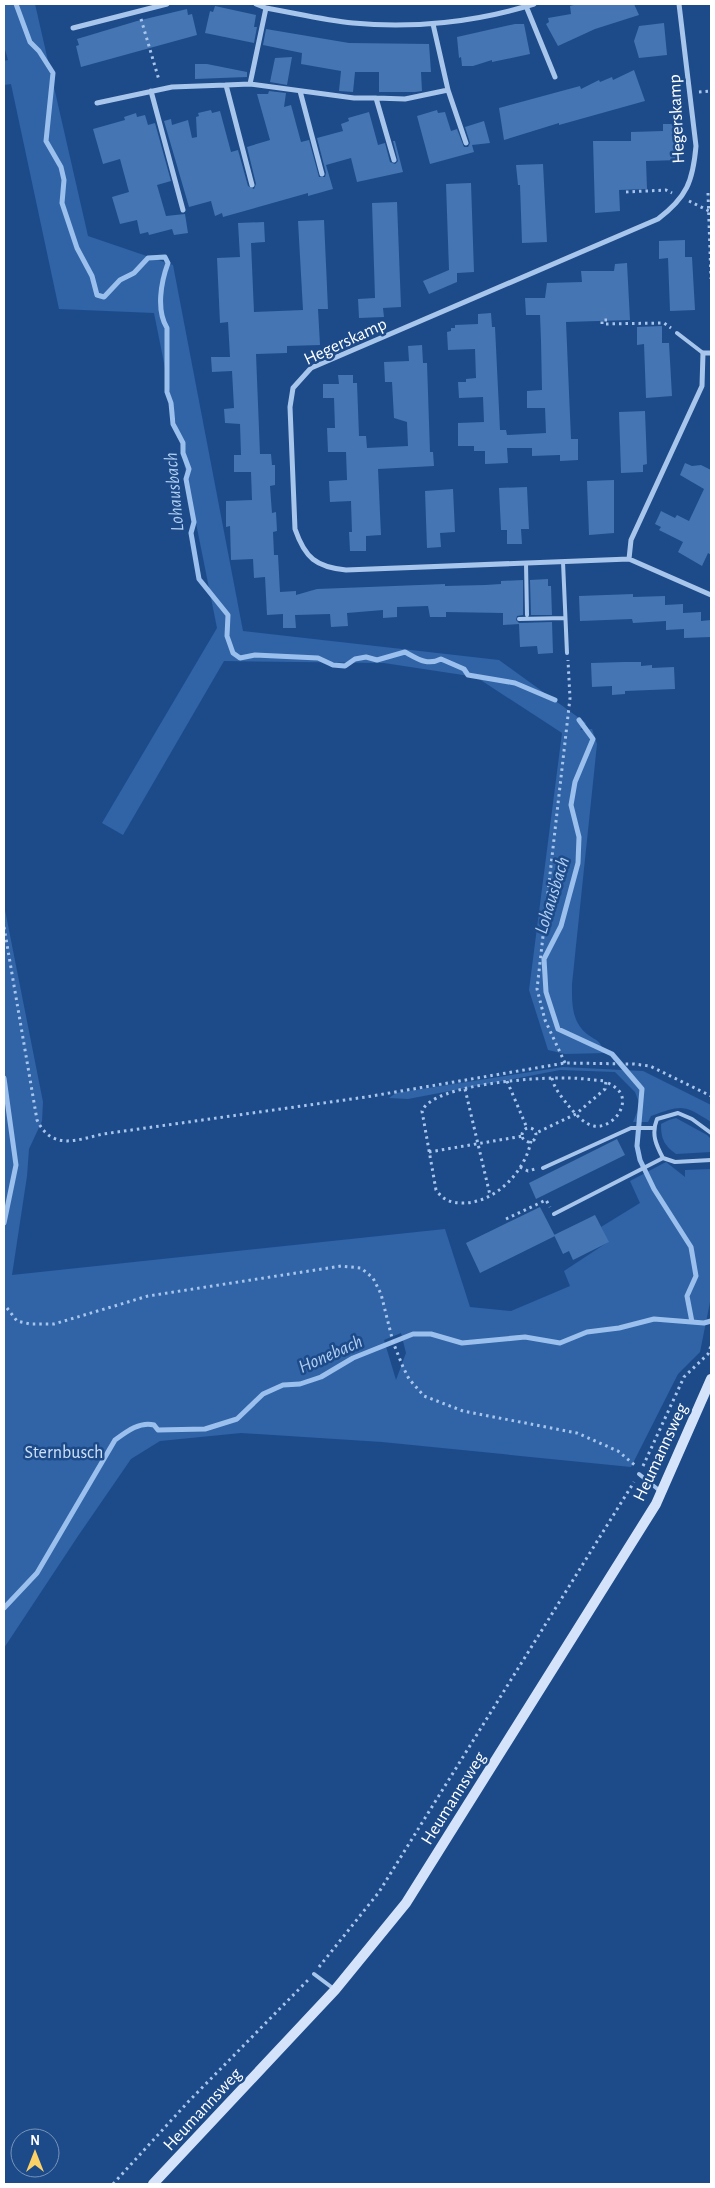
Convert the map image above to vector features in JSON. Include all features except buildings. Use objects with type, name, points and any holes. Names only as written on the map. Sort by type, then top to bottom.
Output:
[{"type":"street","points":[[73,28],[167,4]]},
{"type":"street","points":[[256,4],[266,8],[353,23],[433,24],[500,14],[534,4]]},
{"type":"street","name":"Hegerskamp","points":[[679,4],[696,146],[694,169],[682,198],[673,208],[658,219],[311,368],[293,388],[290,407],[295,529],[301,547],[312,560],[328,569],[346,570],[629,560],[711,595]]},
{"type":"street","points":[[526,6],[555,77]]},
{"type":"street","points":[[250,84],[266,8]]},
{"type":"street","points":[[433,24],[448,90],[466,143]]},
{"type":"street","points":[[97,103],[161,89],[250,84],[354,98],[404,99],[448,90]]},
{"type":"street","points":[[226,85],[252,185]]},
{"type":"street","points":[[151,91],[183,210]]},
{"type":"street","points":[[300,91],[322,174]]},
{"type":"street","points":[[376,98],[394,160]]},
{"type":"street","points":[[629,560],[632,540],[702,386],[704,353],[711,353]]},
{"type":"street","name":"Heumannsweg","points":[[153,2184],[335,1990],[406,1903],[656,1504],[711,1379]]},
{"type":"lane","points":[[677,333],[704,353]]},
{"type":"lane","points":[[563,562],[568,653]]},
{"type":"lane","points":[[526,563],[527,615]]},
{"type":"lane","points":[[519,619],[565,618]]},
{"type":"lane","points":[[650,1128],[657,1119],[678,1113],[692,1119],[711,1133]]},
{"type":"lane","points":[[543,1168],[631,1128],[650,1128]]},
{"type":"lane","points":[[650,1128],[663,1158],[675,1162],[711,1160]]},
{"type":"lane","points":[[554,1214],[663,1158]]},
{"type":"lane","points":[[639,1474],[662,1492]]},
{"type":"lane","points":[[314,1974],[335,1990]]},
{"type":"path","points":[[139,11],[161,89]]},
{"type":"path","points":[[626,192],[666,190],[709,211]]},
{"type":"path","points":[[708,193],[711,279]]},
{"type":"path","points":[[607,320],[602,320],[602,324],[664,323],[677,333]]},
{"type":"path","points":[[565,1062],[545,1020],[537,989],[570,698],[568,653]]},
{"type":"path","points":[[4,928],[37,1120],[41,1129],[58,1141],[70,1142],[104,1134],[366,1097],[565,1062],[650,1066],[711,1096]]},
{"type":"path","points":[[552,1078],[556,1088],[576,1114],[594,1126],[602,1126],[618,1115],[623,1104],[621,1095],[616,1088],[606,1081],[552,1078],[507,1081],[465,1089],[430,1100],[422,1111],[432,1174],[436,1190],[440,1196],[452,1203],[479,1202],[502,1187],[520,1167],[536,1133],[576,1114],[605,1089],[606,1081]]},
{"type":"path","points":[[507,1081],[527,1128],[536,1133]]},
{"type":"path","points":[[465,1089],[490,1195]]},
{"type":"path","points":[[527,1128],[524,1130],[523,1136],[527,1141],[531,1142]]},
{"type":"path","points":[[429,1152],[523,1136]]},
{"type":"path","points":[[520,1167],[528,1171],[543,1168]]},
{"type":"path","points":[[506,1219],[546,1200],[554,1214]]},
{"type":"path","points":[[7,1308],[17,1321],[30,1324],[54,1324],[148,1296],[341,1266],[361,1268],[373,1278],[381,1294],[393,1342],[403,1367],[409,1378],[424,1396],[463,1411],[576,1433],[618,1451],[636,1464],[639,1474]]},
{"type":"path","points":[[113,2184],[188,2102],[314,1974],[380,1892],[639,1474],[684,1377],[708,1354],[711,1346]]},
{"type":"green space","points":[[4,4],[35,4],[88,236],[173,265],[243,631],[499,660],[586,723],[580,730],[592,729],[597,744],[572,998],[575,1017],[578,1023],[587,1034],[599,1043],[605,1053],[565,1054],[548,1050],[529,990],[562,733],[476,677],[384,663],[224,661],[123,835],[102,823],[217,628],[154,313],[59,309],[11,84],[4,85],[4,61],[8,60],[4,46]]},
{"type":"green space","name":"Sternbusch","points":[[4,905],[43,1102],[42,1121],[29,1149],[27,1176],[12,1275],[445,1229],[470,1307],[511,1311],[570,1286],[564,1271],[608,1242],[601,1227],[640,1203],[630,1181],[666,1162],[685,1177],[685,1170],[711,1169],[711,1297],[700,1352],[678,1374],[631,1467],[382,1442],[241,1433],[160,1441],[131,1459],[4,1648]],"holes":[[[401,1333],[406,1353],[396,1380],[384,1340]]]},
{"type":"green space","points":[[563,1067],[643,1071],[711,1105],[711,1122],[688,1109],[676,1108],[651,1116],[648,1122],[633,1122],[640,1105],[635,1092],[615,1072],[560,1070],[408,1099],[389,1098],[396,1093]]},
{"type":"green space","points":[[676,1118],[707,1135],[711,1139],[711,1152],[676,1154],[669,1148],[663,1138],[661,1124]]},
{"type":"waterway","name":"Lohausbach","points":[[16,4],[30,42],[39,51],[53,73],[46,141],[61,167],[64,180],[62,203],[77,248],[92,276],[97,295],[104,297],[120,280],[134,273],[148,258],[165,257],[168,263],[163,279],[161,296],[162,313],[167,328],[167,392],[171,403],[173,424],[183,443],[183,453],[189,469],[186,479],[194,522],[191,533],[199,579],[228,615],[227,636],[233,653],[240,658],[255,655],[318,658],[333,665],[345,666],[355,659],[366,657],[377,660],[405,652],[427,662],[441,659],[464,669],[468,675],[515,683],[555,700]]},
{"type":"waterway","name":"Lohausbach","points":[[579,720],[593,739],[575,782],[571,805],[579,837],[578,863],[561,926],[544,959],[546,992],[558,1029],[612,1054],[642,1089],[637,1146],[640,1160],[654,1189],[691,1247],[696,1276],[687,1296],[692,1322]]},
{"type":"waterway","points":[[4,1078],[16,1165],[4,1223]]},
{"type":"waterway","name":"Honebach","points":[[4,1608],[37,1573],[115,1440],[138,1426],[149,1424],[154,1425],[158,1430],[205,1429],[237,1419],[263,1394],[283,1385],[300,1384],[321,1377],[353,1358],[413,1334],[431,1334],[462,1343],[525,1337],[560,1343],[587,1332],[619,1328],[654,1319],[704,1323],[711,1321]]}]
